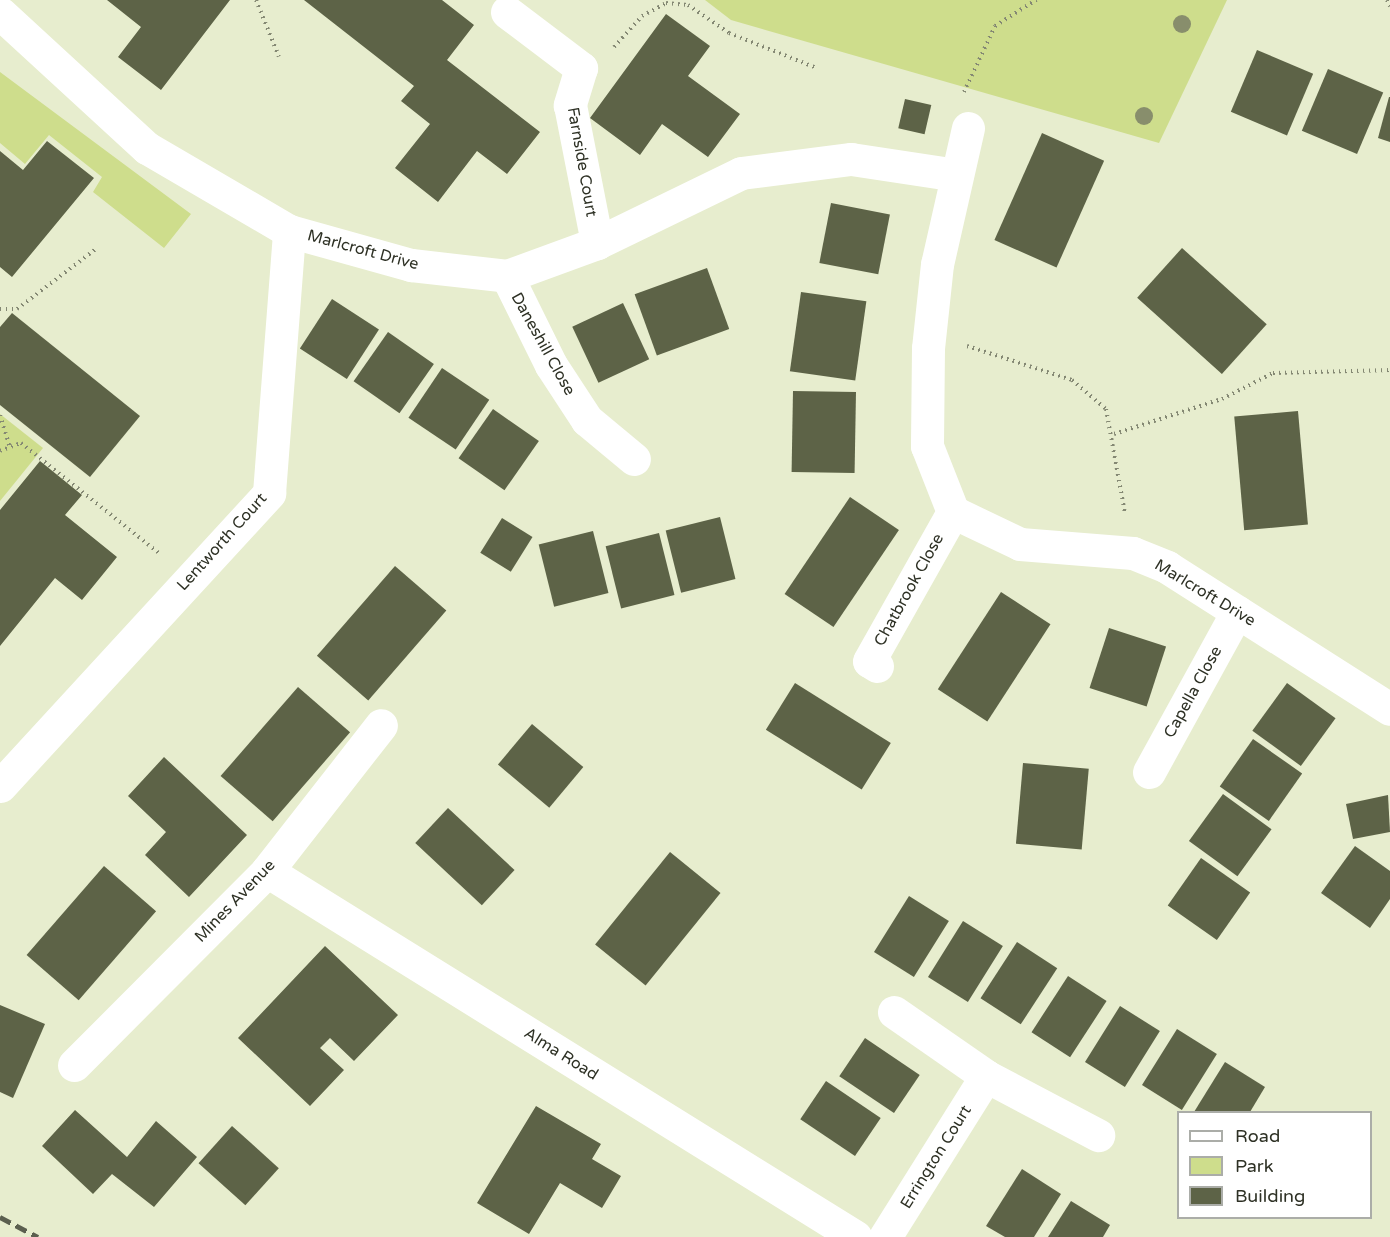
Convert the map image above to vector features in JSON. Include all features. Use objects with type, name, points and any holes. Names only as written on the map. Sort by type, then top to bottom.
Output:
[{"type":"street","points":[[0,12],[9,0]]},
{"type":"street","name":"Marlcroft Drive","points":[[0,12],[147,148],[289,231],[411,265],[507,276],[597,243],[741,173],[851,159],[957,175]]},
{"type":"street","points":[[507,12],[581,68]]},
{"type":"street","name":"Farnside Court","points":[[581,68],[570,105],[597,243]]},
{"type":"street","points":[[953,512],[927,446],[929,340],[937,264],[968,128]]},
{"type":"street","name":"Lentworth Court","points":[[0,786],[269,493],[289,231]]},
{"type":"street","name":"Daneshill Close","points":[[507,276],[551,365],[587,420],[634,459]]},
{"type":"street","name":"Marlcroft Drive","points":[[953,512],[1020,544],[1132,553],[1167,567],[1390,709]]},
{"type":"street","name":"Chatbrook Close","points":[[877,666],[869,661],[953,512]]},
{"type":"street","name":"Capella Close","points":[[1149,772],[1237,612]]},
{"type":"street","name":"Mines Avenue","points":[[74,1065],[267,871],[381,725]]},
{"type":"street","name":"Alma Road","points":[[267,871],[856,1237]]},
{"type":"street","points":[[894,1012],[986,1076],[1098,1135]]},
{"type":"street","name":"Errington Court","points":[[885,1237],[986,1076]]},
{"type":"path","points":[[256,0],[279,57]]},
{"type":"path","points":[[968,128],[963,86],[995,26],[1036,0]]},
{"type":"path","points":[[1387,0],[1390,6]]},
{"type":"path","points":[[581,68],[622,41],[642,16],[666,3],[688,5],[729,33],[814,67]]},
{"type":"path","points":[[0,309],[17,309],[97,248]]},
{"type":"path","points":[[929,340],[1013,357],[1072,380],[1106,409],[1114,434],[1132,553]]},
{"type":"path","points":[[1114,434],[1222,399],[1273,373],[1390,370]]},
{"type":"path","points":[[0,415],[10,447]]},
{"type":"path","points":[[0,451],[21,443],[190,579]]},
{"type":"green space","points":[[705,0],[1227,0],[1159,143],[731,20]]},
{"type":"green space","points":[[0,72],[191,214],[164,248],[93,192],[102,177],[49,135],[25,164],[0,143]]},
{"type":"green space","points":[[0,414],[43,448],[0,501]]},
{"type":"building","points":[[107,0],[230,0],[161,90],[118,57],[141,27]]},
{"type":"building","points":[[304,0],[442,0],[474,25],[447,60],[540,132],[507,174],[477,151],[438,202],[395,168],[430,124],[401,101],[414,86]]},
{"type":"building","points":[[666,14],[710,46],[688,76],[740,114],[708,157],[662,124],[640,155],[590,118]]},
{"type":"building","points":[[1257,50],[1313,74],[1287,136],[1231,112]]},
{"type":"building","points":[[1328,69],[1383,92],[1357,154],[1302,131]]},
{"type":"building","points":[[1390,97],[1390,142],[1378,138]]},
{"type":"building","points":[[905,99],[931,105],[925,134],[898,128]]},
{"type":"building","points":[[1042,133],[1104,161],[1057,268],[994,240]]},
{"type":"building","points":[[47,141],[94,178],[12,277],[0,267],[0,151],[23,170]]},
{"type":"building","points":[[831,203],[890,214],[878,274],[819,263]]},
{"type":"building","points":[[1182,248],[1267,324],[1222,374],[1137,298]]},
{"type":"building","points":[[707,268],[729,329],[657,355],[635,294]]},
{"type":"building","points":[[801,292],[866,301],[855,380],[790,371]]},
{"type":"building","points":[[332,299],[379,329],[347,379],[300,348]]},
{"type":"building","points":[[623,303],[649,359],[598,383],[572,327]]},
{"type":"building","points":[[12,313],[140,416],[90,477],[0,405],[0,327]]},
{"type":"building","points":[[388,332],[434,364],[399,413],[354,381]]},
{"type":"building","points":[[442,368],[489,400],[456,450],[408,418]]},
{"type":"building","points":[[793,391],[856,392],[855,473],[792,472]]},
{"type":"building","points":[[493,409],[539,441],[504,490],[459,458]]},
{"type":"building","points":[[1298,411],[1308,525],[1244,530],[1234,417]]},
{"type":"building","points":[[40,461],[82,495],[65,515],[117,557],[82,600],[55,578],[0,646],[0,510]]},
{"type":"building","points":[[850,497],[899,530],[833,627],[785,594]]},
{"type":"building","points":[[720,517],[735,579],[681,593],[666,531]]},
{"type":"building","points":[[502,518],[533,537],[511,572],[480,553]]},
{"type":"building","points":[[593,531],[608,593],[554,607],[539,545]]},
{"type":"building","points":[[659,533],[674,595],[621,608],[606,546]]},
{"type":"building","points":[[395,566],[446,611],[368,700],[317,656]]},
{"type":"building","points":[[1001,592],[1050,624],[987,721],[938,689]]},
{"type":"building","points":[[1109,628],[1166,647],[1147,706],[1090,688]]},
{"type":"building","points":[[795,683],[891,743],[862,790],[766,730]]},
{"type":"building","points":[[1287,683],[1336,718],[1301,766],[1252,731]]},
{"type":"building","points":[[298,687],[350,732],[273,821],[221,776]]},
{"type":"building","points":[[532,724],[583,767],[549,808],[498,765]]},
{"type":"building","points":[[1253,739],[1302,773],[1269,821],[1220,787]]},
{"type":"building","points":[[164,757],[247,835],[189,897],[145,855],[166,832],[128,796]]},
{"type":"building","points":[[1023,763],[1089,769],[1082,849],[1016,844]]},
{"type":"building","points":[[1223,794],[1272,829],[1237,876],[1189,841]]},
{"type":"building","points":[[1388,795],[1390,832],[1353,839],[1346,804]]},
{"type":"building","points":[[448,808],[515,870],[482,905],[415,843]]},
{"type":"building","points":[[1355,846],[1390,871],[1390,899],[1370,928],[1321,893]]},
{"type":"building","points":[[670,852],[721,893],[646,985],[595,944]]},
{"type":"building","points":[[1201,858],[1250,892],[1217,940],[1168,906]]},
{"type":"building","points":[[104,866],[156,911],[79,1000],[27,955]]},
{"type":"building","points":[[909,896],[949,921],[914,977],[874,952]]},
{"type":"building","points":[[963,921],[1003,946],[968,1002],[928,977]]},
{"type":"building","points":[[1017,942],[1057,968],[1021,1024],[981,998]]},
{"type":"building","points":[[325,946],[398,1015],[354,1061],[330,1038],[320,1048],[344,1070],[310,1106],[238,1038]]},
{"type":"building","points":[[1068,976],[1107,1001],[1070,1057],[1032,1032]]},
{"type":"building","points":[[0,1005],[45,1024],[13,1098],[0,1092]]},
{"type":"building","points":[[1120,1006],[1160,1031],[1125,1087],[1085,1062]]},
{"type":"building","points":[[1177,1029],[1217,1054],[1182,1110],[1142,1085]]},
{"type":"building","points":[[865,1038],[920,1075],[894,1113],[839,1076]]},
{"type":"building","points":[[1225,1062],[1265,1087],[1251,1111],[1195,1111]]},
{"type":"building","points":[[826,1081],[881,1118],[855,1156],[800,1119]]},
{"type":"building","points":[[536,1106],[601,1144],[592,1159],[621,1176],[602,1208],[560,1183],[529,1234],[477,1203]]},
{"type":"building","points":[[75,1110],[127,1157],[156,1121],[197,1157],[154,1207],[112,1174],[93,1194],[42,1146]]},
{"type":"building","points":[[232,1126],[279,1168],[245,1205],[199,1163]]},
{"type":"building","points":[[1022,1169],[1061,1194],[1034,1237],[1005,1237],[986,1226]]},
{"type":"building","points":[[1071,1201],[1110,1225],[1103,1237],[1048,1237]]},
{"type":"railway","points":[[0,1217],[38,1237]]}]
